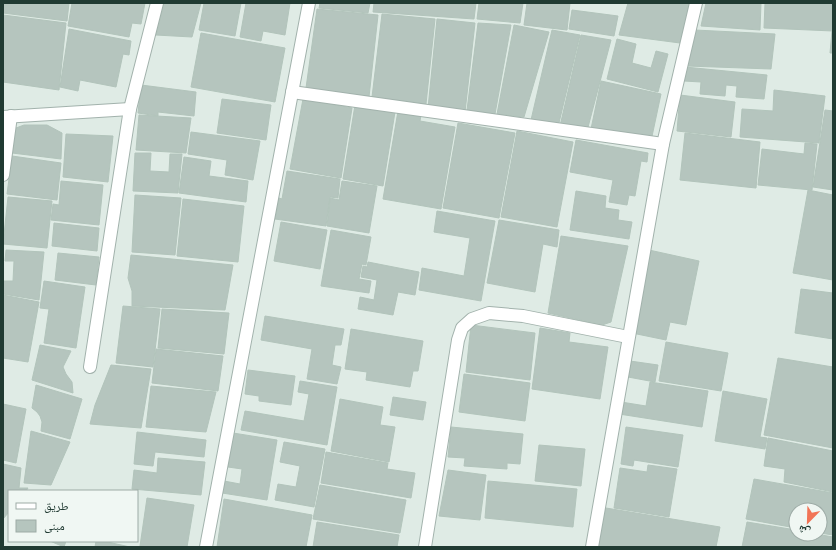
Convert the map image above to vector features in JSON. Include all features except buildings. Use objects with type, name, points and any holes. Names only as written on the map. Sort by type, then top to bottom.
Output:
[{"type":"street","points":[[90,367],[130,109],[157,3]]},
{"type":"street","points":[[206,547],[309,3]]},
{"type":"street","points":[[592,547],[663,144],[696,3]]},
{"type":"street","points":[[292,92],[663,144]]},
{"type":"street","points":[[3,175],[7,116],[130,109]]},
{"type":"street","points":[[425,547],[458,340],[462,328],[472,320],[489,313],[523,316],[628,337]]}]
